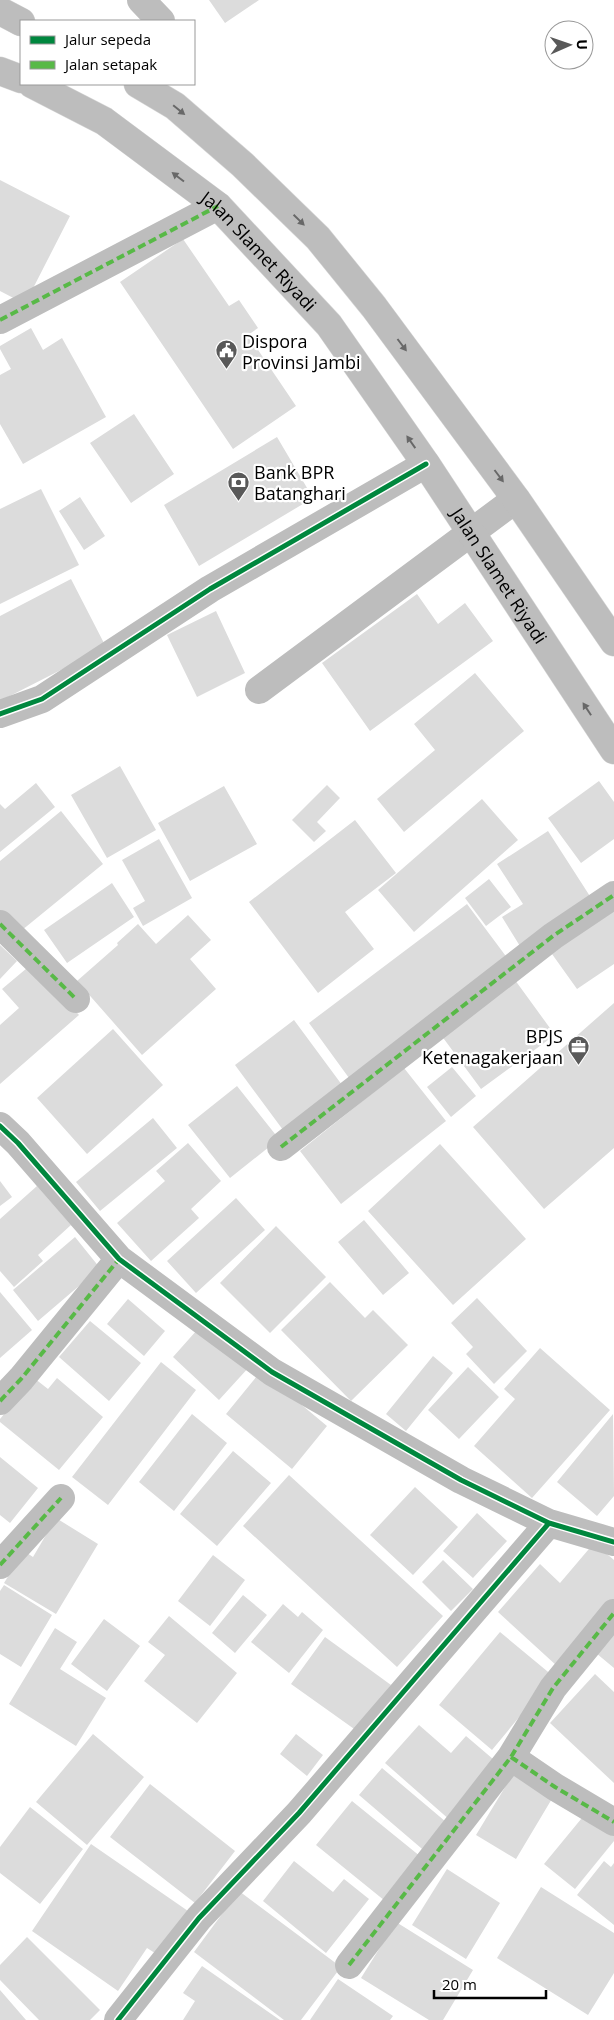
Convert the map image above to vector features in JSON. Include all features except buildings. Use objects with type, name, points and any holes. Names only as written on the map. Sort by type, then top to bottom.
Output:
[{"type":"street","points":[[141,0],[160,20]]},
{"type":"street","points":[[0,11],[20,21]]},
{"type":"street","points":[[0,71],[20,79]]},
{"type":"street","name":"Jalan Slamet Riyadi","points":[[34,85],[104,121],[218,206],[329,325],[426,464],[614,750]]},
{"type":"street","points":[[143,85],[175,106],[243,165],[318,238],[374,307],[516,499],[614,642]]},
{"type":"street","points":[[0,320],[218,206]]},
{"type":"street","points":[[0,714],[42,699],[210,589],[426,464]]},
{"type":"street","points":[[259,690],[516,499]]},
{"type":"street","points":[[281,1147],[553,936],[614,895]]},
{"type":"street","points":[[0,924],[76,999]]},
{"type":"street","points":[[0,1126],[18,1142],[119,1259],[272,1372],[461,1480],[549,1523],[614,1542]]},
{"type":"street","points":[[0,1401],[21,1379],[119,1259]]},
{"type":"street","points":[[0,1565],[60,1498]]},
{"type":"street","points":[[118,2020],[199,1918],[299,1813],[549,1523]]},
{"type":"street","points":[[349,1965],[511,1757],[553,1688],[614,1613]]},
{"type":"street","points":[[511,1757],[614,1822]]},
{"type":"marked path","points":[[0,320],[218,206]]},
{"type":"marked path","points":[[281,1147],[553,936],[614,895]]},
{"type":"marked path","points":[[0,924],[76,999]]},
{"type":"marked path","points":[[0,1401],[21,1379],[119,1259]]},
{"type":"marked path","points":[[0,1565],[61,1498]]},
{"type":"marked path","points":[[349,1965],[511,1757],[553,1688],[614,1613]]},
{"type":"marked path","points":[[511,1757],[555,1787],[614,1822]]},
{"type":"cycle path","points":[[0,714],[42,699],[210,589],[426,464]]},
{"type":"cycle path","points":[[0,1126],[18,1143],[119,1259],[272,1372],[461,1480],[549,1523],[614,1542]]},
{"type":"cycle path","points":[[118,2020],[199,1918],[299,1813],[549,1523]]},
{"type":"place","name":"Dispora Provinsi Jambi","points":[[226,370]]},
{"type":"place","name":"Bank BPR Batanghari","points":[[238,501]]},
{"type":"place","name":"BPJS Ketenagakerjaan","points":[[579,1065]]}]
